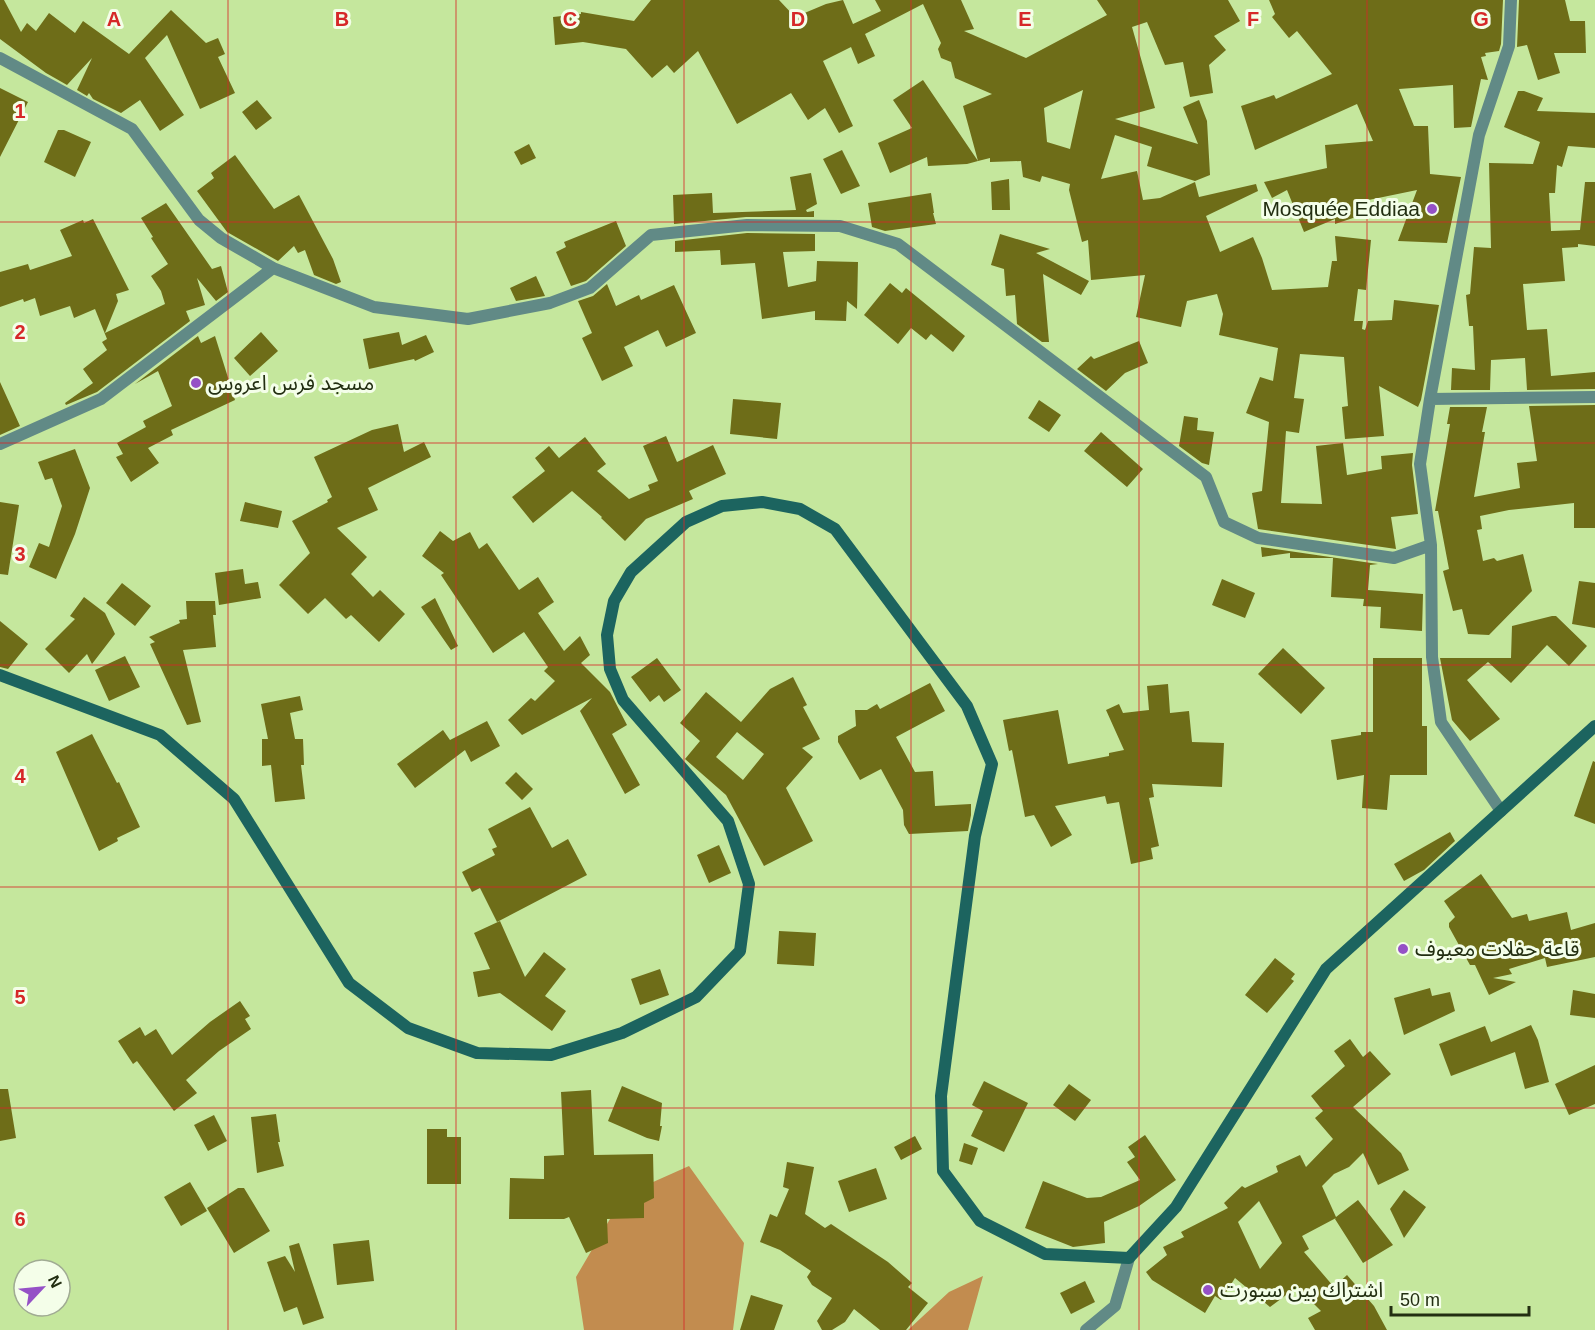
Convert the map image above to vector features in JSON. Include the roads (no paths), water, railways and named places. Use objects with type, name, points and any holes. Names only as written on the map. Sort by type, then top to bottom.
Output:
[{"type":"street","points":[[1501,811],[1441,722],[1432,657],[1431,545],[1420,464],[1479,135],[1509,46],[1511,0]]},
{"type":"street","points":[[0,58],[132,129],[199,220],[221,238],[273,268],[374,307],[468,319],[550,303],[591,288],[651,235],[747,225],[840,226],[898,244],[1088,386],[1206,477],[1224,522],[1258,538],[1394,558],[1431,545]]},
{"type":"street","points":[[0,444],[101,399],[273,268]]},
{"type":"street","points":[[1430,399],[1595,397]]},
{"type":"street","points":[[0,675],[160,735],[234,799],[349,983],[408,1028],[477,1053],[551,1055],[622,1033],[696,997],[740,951],[749,884],[728,821],[623,700],[610,669],[607,635],[614,601],[631,572],[686,522],[722,506],[762,502],[800,509],[835,529],[842,538],[967,706],[992,764],[975,836],[941,1096],[943,1171],[980,1221],[1045,1254],[1130,1258]]},
{"type":"street","points":[[1086,1330],[1115,1306],[1130,1258],[1176,1207],[1326,969],[1595,726]]},
{"type":"place","name":"Mosquée Eddiaa","points":[[1432,209]]},
{"type":"place","name":"مسجد فرس اعروس","points":[[196,383]]},
{"type":"place","name":"قاعة حفلات معيوف","points":[[1403,949]]},
{"type":"place","name":"اشتراك بين سبورت","points":[[1208,1290]]}]
